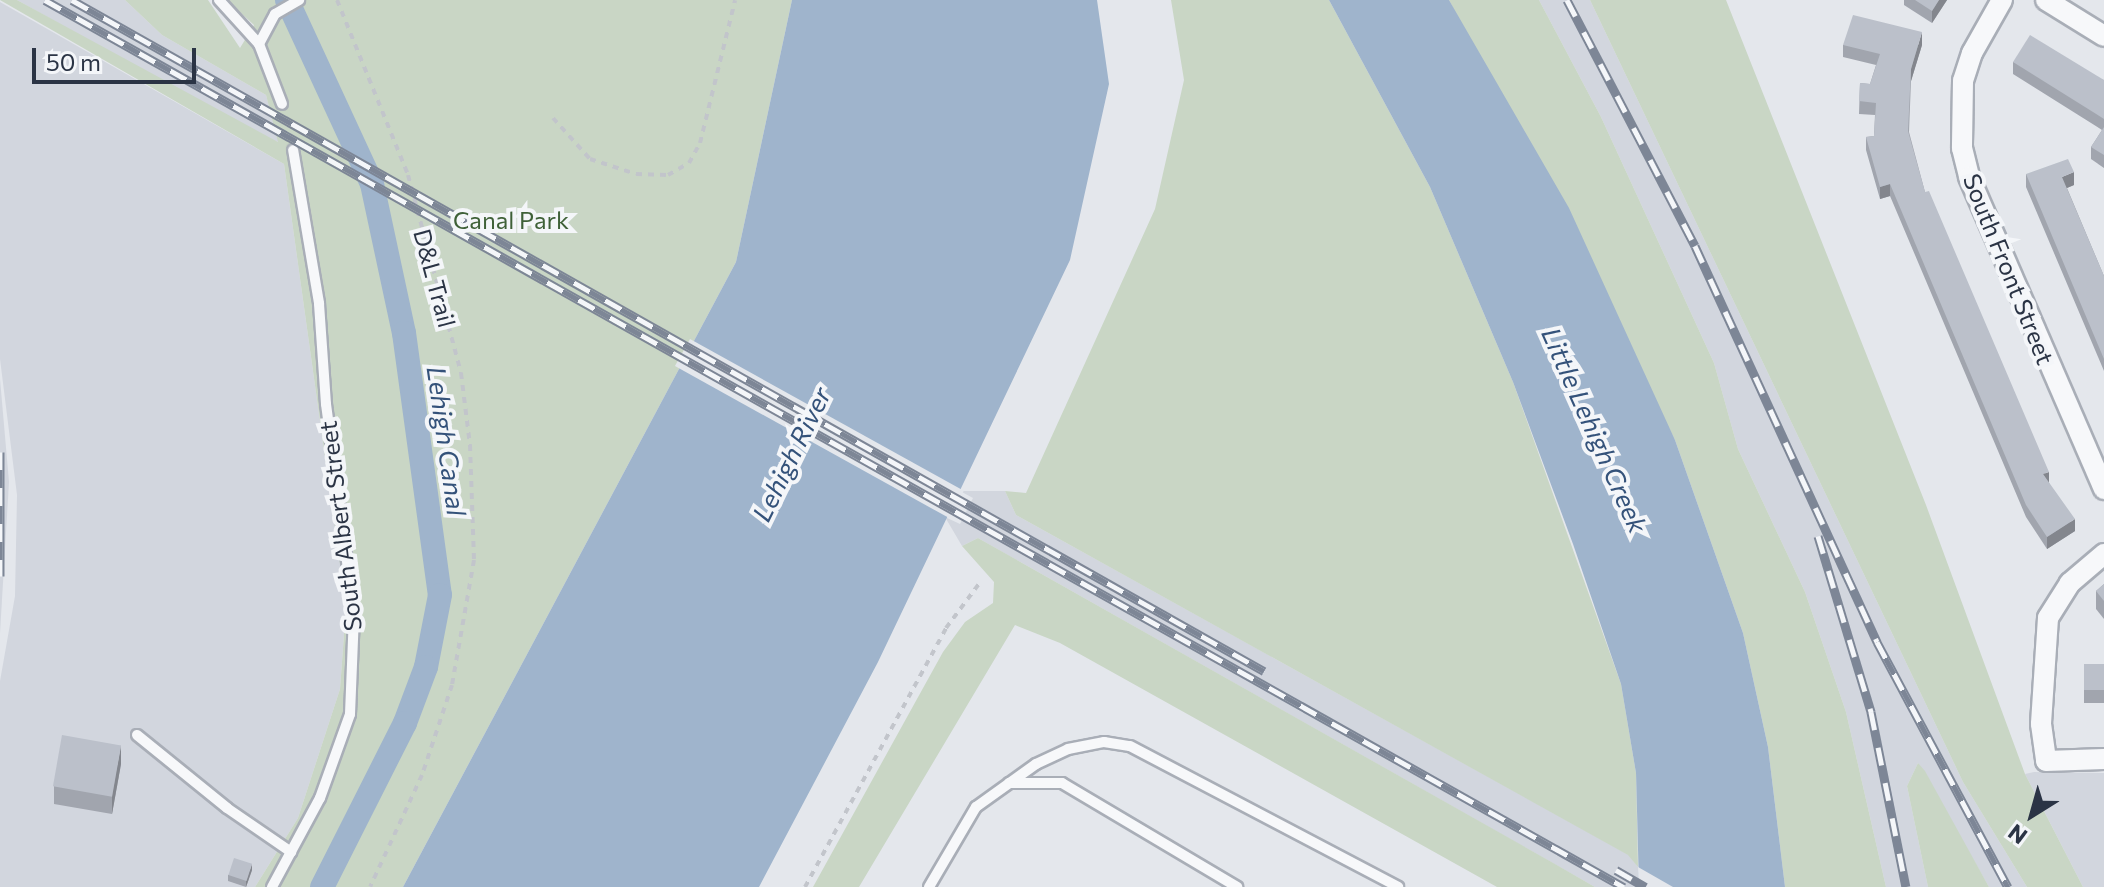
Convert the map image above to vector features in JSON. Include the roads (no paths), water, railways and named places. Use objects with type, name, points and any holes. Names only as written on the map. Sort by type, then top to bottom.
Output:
[{"type":"street","name":"South Front Street","points":[[2002,0],[1972,53],[1963,81],[1962,148],[1969,177],[2104,489]]},
{"type":"street","points":[[2046,0],[2104,36]]},
{"type":"street","points":[[2104,554],[2070,583],[2048,618],[2041,724],[2046,761],[2104,759]]},
{"type":"lane","points":[[219,0],[259,44],[282,104]]},
{"type":"lane","points":[[259,44],[275,14],[299,0]]},
{"type":"lane","name":"South Albert Street","points":[[272,887],[320,798],[350,714],[354,614],[326,404],[319,303],[293,150]]},
{"type":"lane","points":[[137,735],[227,808],[291,852]]},
{"type":"lane","points":[[929,887],[976,807],[1007,784],[1068,749],[1104,742],[1130,746],[1380,883],[1398,887]]},
{"type":"lane","points":[[1007,784],[1062,783],[1237,887]]},
{"type":"water","name":"Lehigh River","points":[[792,0],[1097,0],[1109,84],[1070,260],[878,662],[759,887],[403,887],[736,262]]},
{"type":"water","name":"Little Lehigh Creek","points":[[1329,0],[1449,0],[1569,208],[1675,440],[1743,633],[1768,747],[1785,887],[1639,887],[1636,773],[1621,684],[1573,544],[1513,382],[1430,187]]},
{"type":"waterway","name":"Lehigh Canal","points":[[287,0],[372,184],[404,333],[440,595],[426,667],[405,723],[322,887]]},
{"type":"railway","points":[[45,0],[1624,887]]},
{"type":"railway","points":[[72,0],[1264,671]]},
{"type":"railway","points":[[1567,0],[1695,246],[1877,642],[2008,887]]},
{"type":"railway","points":[[0,452],[0,576]]},
{"type":"railway","points":[[1818,536],[1871,712],[1906,887]]},
{"type":"railway","points":[[1616,870],[1646,887]]},
{"type":"park label","name":"Canal Park","points":[[511,220]]}]
